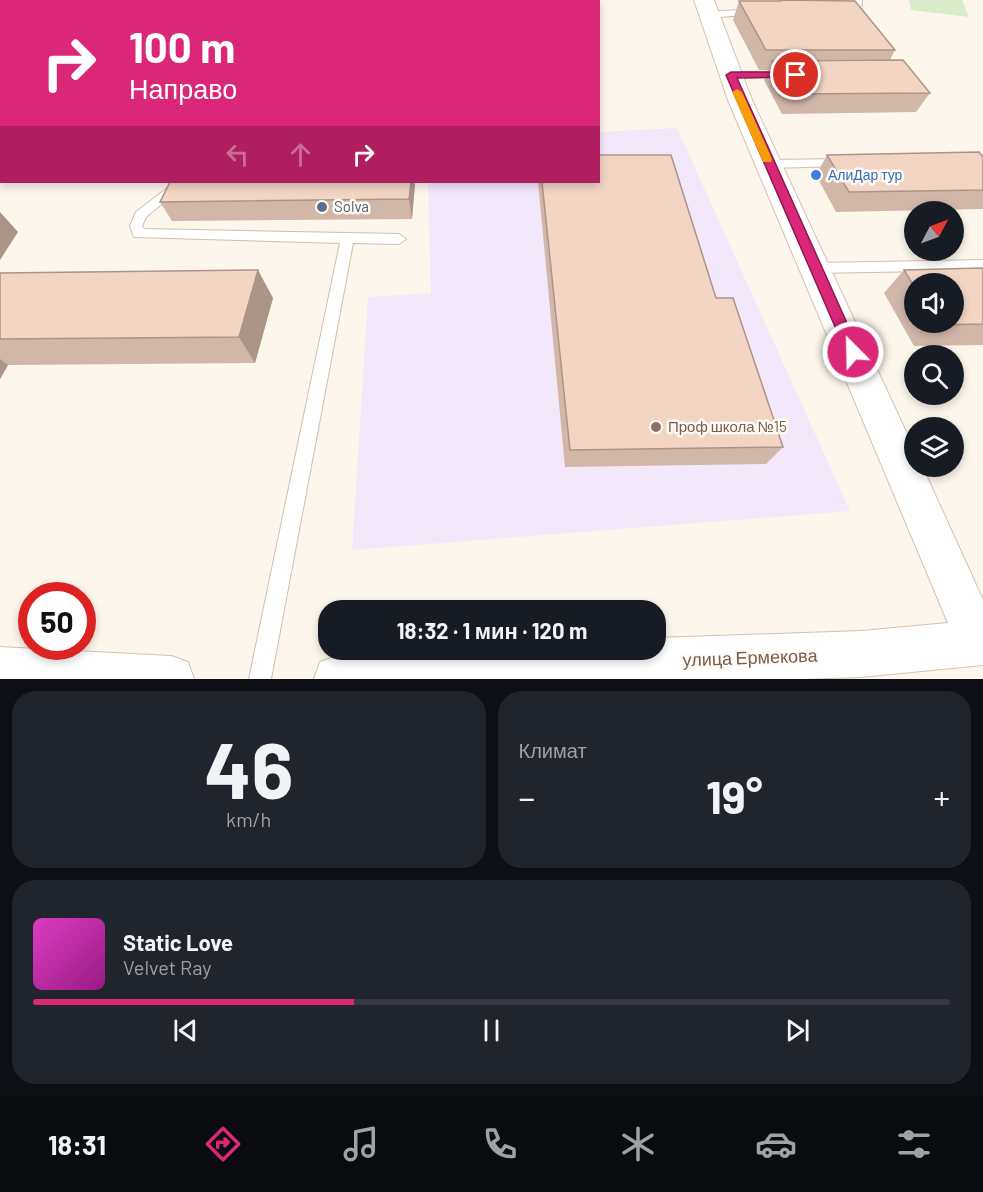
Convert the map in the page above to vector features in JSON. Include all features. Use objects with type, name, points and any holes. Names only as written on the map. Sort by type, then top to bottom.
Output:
[{"type":"main road","points":[[706,8],[731,75],[769,164],[981,642]]},
{"type":"main road","name":"улица Ермекова","points":[[337,679],[651,661],[861,654],[981,642]]},
{"type":"main road","points":[[0,670],[171,679]]},
{"type":"lane","points":[[830,10],[852,9],[858,5],[858,0]]},
{"type":"lane","points":[[706,8],[764,12]]},
{"type":"lane","points":[[731,75],[800,75]]},
{"type":"lane","points":[[769,164],[850,163]]},
{"type":"lane","points":[[182,183],[140,215],[136,226],[140,234],[399,239]]},
{"type":"lane","points":[[260,679],[347,238]]},
{"type":"lane","points":[[816,268],[983,265]]},
{"type":"shaded area","points":[[677,128],[850,511],[352,550],[368,297],[431,293],[428,183],[600,183],[600,132]]},
{"type":"green space","points":[[909,0],[962,0],[969,17],[911,10]]},
{"type":"building","points":[[739,1],[855,1],[895,50],[766,50]]},
{"type":"building","points":[[903,60],[930,93],[791,94],[772,61]]},
{"type":"building","points":[[979,152],[983,157],[983,190],[849,192],[827,155]]},
{"type":"building","points":[[600,155],[671,155],[716,298],[733,298],[783,447],[570,450],[542,183],[600,183]]},
{"type":"building","points":[[170,183],[411,183],[409,199],[160,202]]},
{"type":"building","points":[[983,268],[983,324],[964,324],[964,273],[906,273],[904,270]]},
{"type":"building","points":[[258,270],[239,337],[0,339],[0,273]]},
{"type":"slow traffic","points":[[737,92],[767,159]]},
{"type":"place","name":"АлиДар тур","points":[[816,175]]},
{"type":"place","name":"Solva","points":[[322,207]]},
{"type":"place","name":"Проф школа №15","points":[[656,427]]},
{"type":"route","points":[[796,75],[731,75],[740,100],[853,352]]}]
